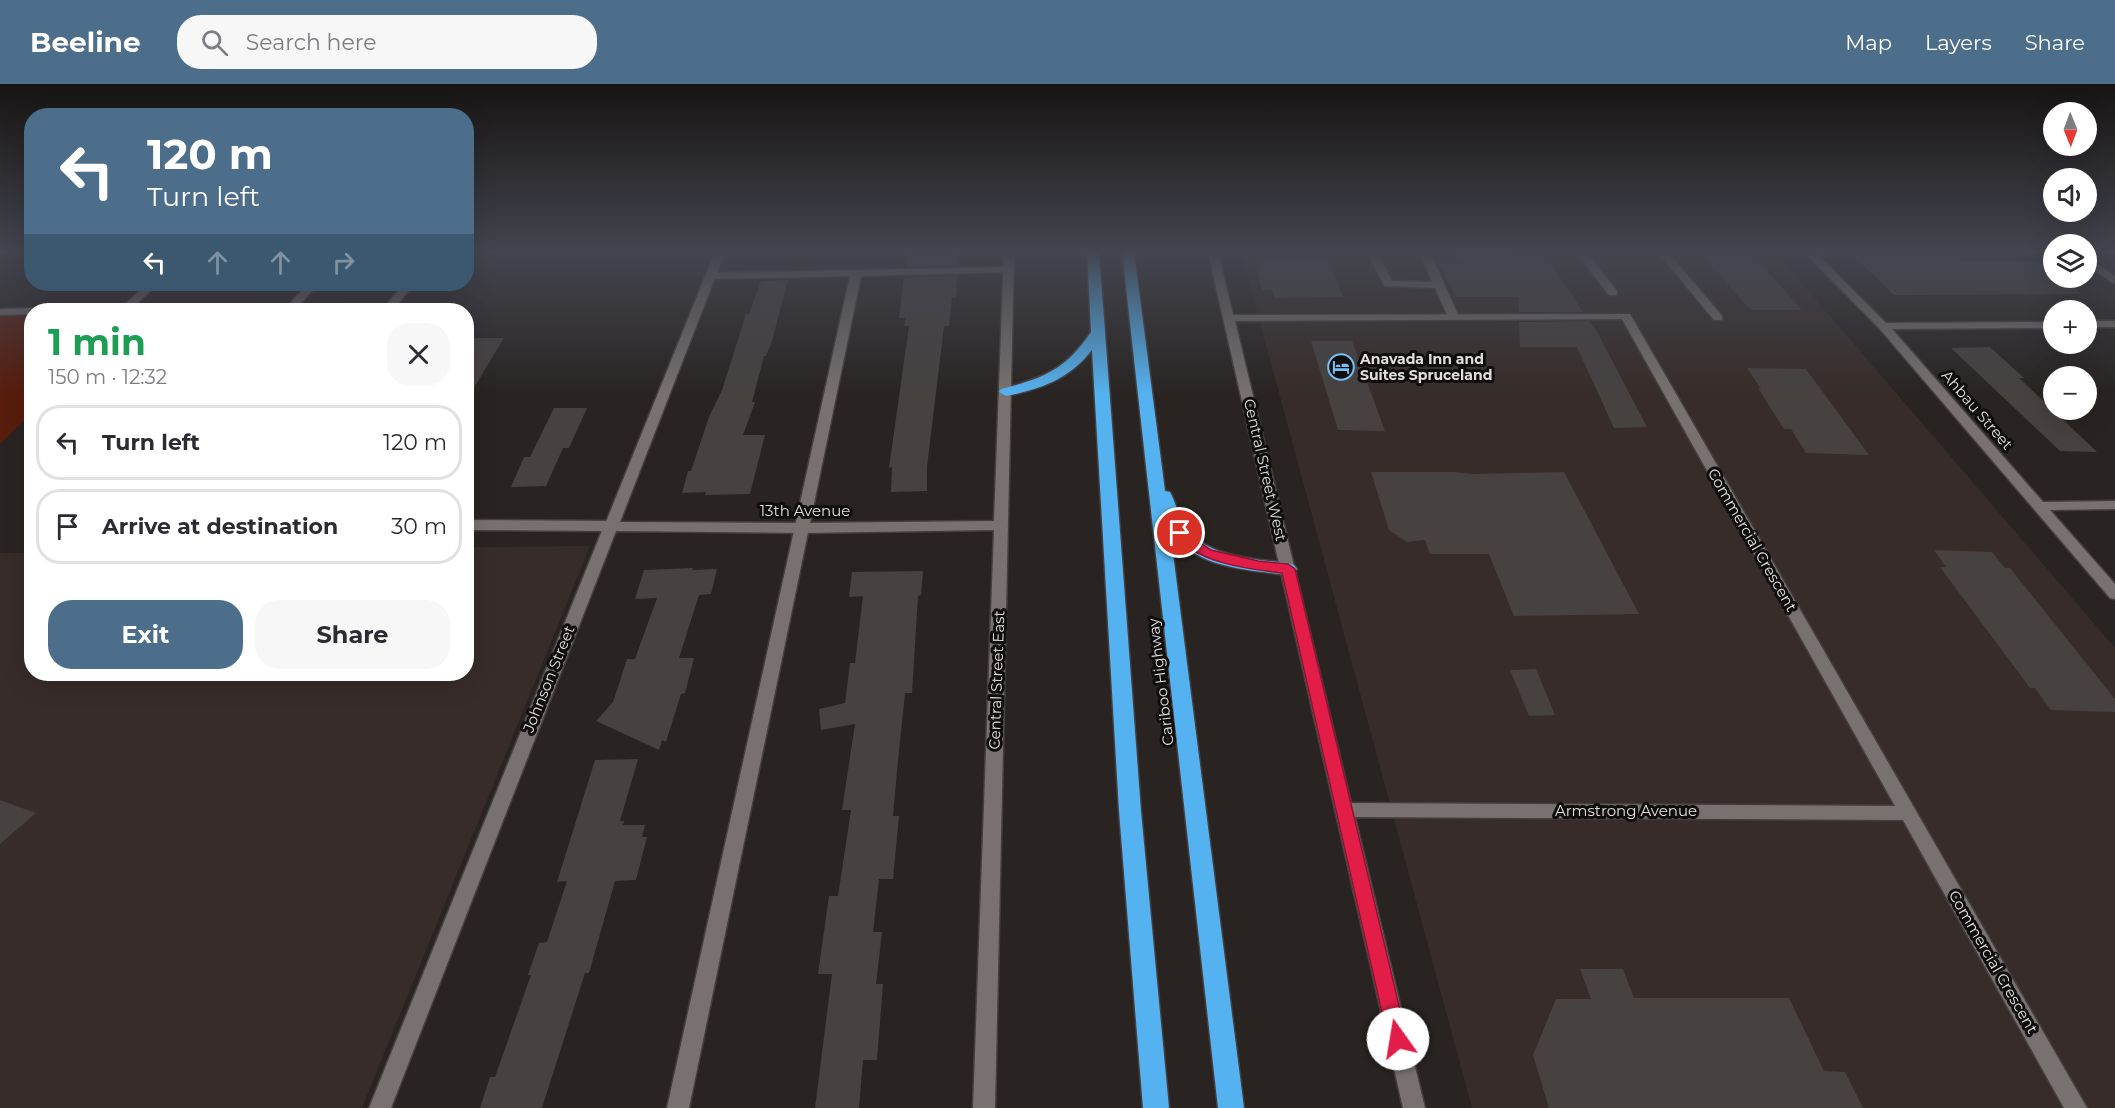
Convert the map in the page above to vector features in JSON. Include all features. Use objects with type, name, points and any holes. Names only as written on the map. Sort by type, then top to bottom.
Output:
[{"type":"highway","points":[[1097,300],[1130,811],[1155,1108]]},
{"type":"highway","name":"Cariboo Highway","points":[[1134,300],[1231,1108]]},
{"type":"highway","points":[[1006,392],[1028,388],[1068,370],[1084,354],[1100,331]]},
{"type":"highway","points":[[1156,479],[1180,533],[1191,544],[1207,553],[1258,566],[1288,569]]},
{"type":"street","name":"Johnson Street","points":[[380,1108],[609,526],[701,300]]},
{"type":"street","points":[[678,1108],[850,300]]},
{"type":"street","name":"Central Street East","points":[[984,1108],[1008,300]]},
{"type":"street","name":"Central Street West","points":[[1225,300],[1414,1108]]},
{"type":"street","points":[[1445,300],[1453,317]]},
{"type":"street","points":[[1703,300],[1718,318]]},
{"type":"street","name":"Ahbau Street","points":[[1857,300],[1883,326],[2115,594]]},
{"type":"street","points":[[0,312],[24,311]]},
{"type":"street","name":"Commercial Crescent","points":[[1229,318],[1626,316],[2076,1108]]},
{"type":"street","points":[[2097,324],[2115,324]]},
{"type":"street","points":[[1883,326],[2043,325]]},
{"type":"street","points":[[2038,506],[2115,505]]},
{"type":"street","name":"13th Avenue","points":[[474,525],[802,528],[1001,525]]},
{"type":"street","name":"Armstrong Avenue","points":[[1345,810],[1907,813]]},
{"type":"shaded area","points":[[1254,300],[1816,300],[2115,648],[2115,1108],[1472,1108]]},
{"type":"shaded area","points":[[24,311],[24,421],[0,444],[0,312]]},
{"type":"shaded area","points":[[590,546],[362,1108],[0,1108],[0,553],[24,553],[24,681],[474,681],[474,547]]},
{"type":"building","points":[[754,300],[783,300],[772,341],[764,356],[752,402],[755,402],[743,435],[765,435],[750,494],[682,493],[688,471],[691,471],[709,417],[722,390],[746,314],[749,314]]},
{"type":"building","points":[[901,300],[952,300],[949,326],[944,326],[927,467],[927,491],[891,492],[892,467],[889,468],[909,326],[904,326],[906,318],[899,318]]},
{"type":"building","points":[[1518,300],[1575,300],[1583,312],[1519,312]]},
{"type":"building","points":[[1741,300],[1793,300],[1802,310],[1750,310]]},
{"type":"building","points":[[1589,321],[1596,330],[1647,427],[1614,428],[1577,347],[1520,347],[1519,322]]},
{"type":"building","points":[[474,338],[504,338],[474,388]]},
{"type":"building","points":[[1311,341],[1352,341],[1385,431],[1338,430]]},
{"type":"building","points":[[1990,347],[2024,378],[2019,378],[2043,401],[2043,420],[2063,420],[2097,452],[2060,451],[1951,348]]},
{"type":"building","points":[[1747,368],[1806,369],[1869,455],[1806,453],[1791,429],[1784,429]]},
{"type":"building","points":[[554,408],[587,408],[569,448],[563,448],[546,486],[511,487],[524,457],[530,457]]},
{"type":"building","points":[[1371,472],[1473,474],[1564,472],[1639,614],[1514,616],[1489,554],[1430,554],[1425,540],[1407,542],[1389,530]]},
{"type":"building","points":[[1934,550],[1992,552],[2005,568],[2010,568],[2115,699],[2115,712],[2051,710],[2035,688],[2030,688],[1940,567],[1946,567]]},
{"type":"building","points":[[693,568],[692,570],[717,569],[711,594],[699,595],[679,658],[694,658],[685,693],[681,694],[666,742],[662,740],[659,750],[596,721],[613,702],[627,659],[635,659],[657,598],[635,599],[644,570]]},
{"type":"building","points":[[923,571],[921,595],[918,596],[912,693],[905,693],[897,771],[893,816],[899,816],[893,879],[879,879],[873,932],[882,932],[876,984],[883,984],[877,1060],[863,1060],[859,1108],[815,1108],[832,974],[818,974],[829,896],[838,896],[851,810],[842,810],[855,724],[821,730],[819,709],[845,703],[850,663],[855,663],[863,596],[849,597],[852,572]]},
{"type":"building","points":[[1536,669],[1555,715],[1529,716],[1510,670]]},
{"type":"building","points":[[638,759],[620,821],[624,821],[623,825],[645,825],[642,837],[647,837],[636,880],[615,881],[589,973],[585,973],[542,1108],[480,1108],[490,1077],[495,1077],[531,975],[528,975],[539,943],[547,942],[567,881],[557,882],[595,760]]},
{"type":"building","points":[[0,800],[36,813],[0,844]]},
{"type":"building","points":[[1580,969],[1623,969],[1634,998],[1789,998],[1824,1071],[1845,1072],[1863,1108],[1549,1108],[1533,1055],[1556,999],[1591,999]]},
{"type":"place","name":"Anavada Inn and Suites Spruceland","points":[[1341,367]]},
{"type":"route","points":[[1180,533],[1191,544],[1207,553],[1258,566],[1288,569],[1398,1039]]}]
